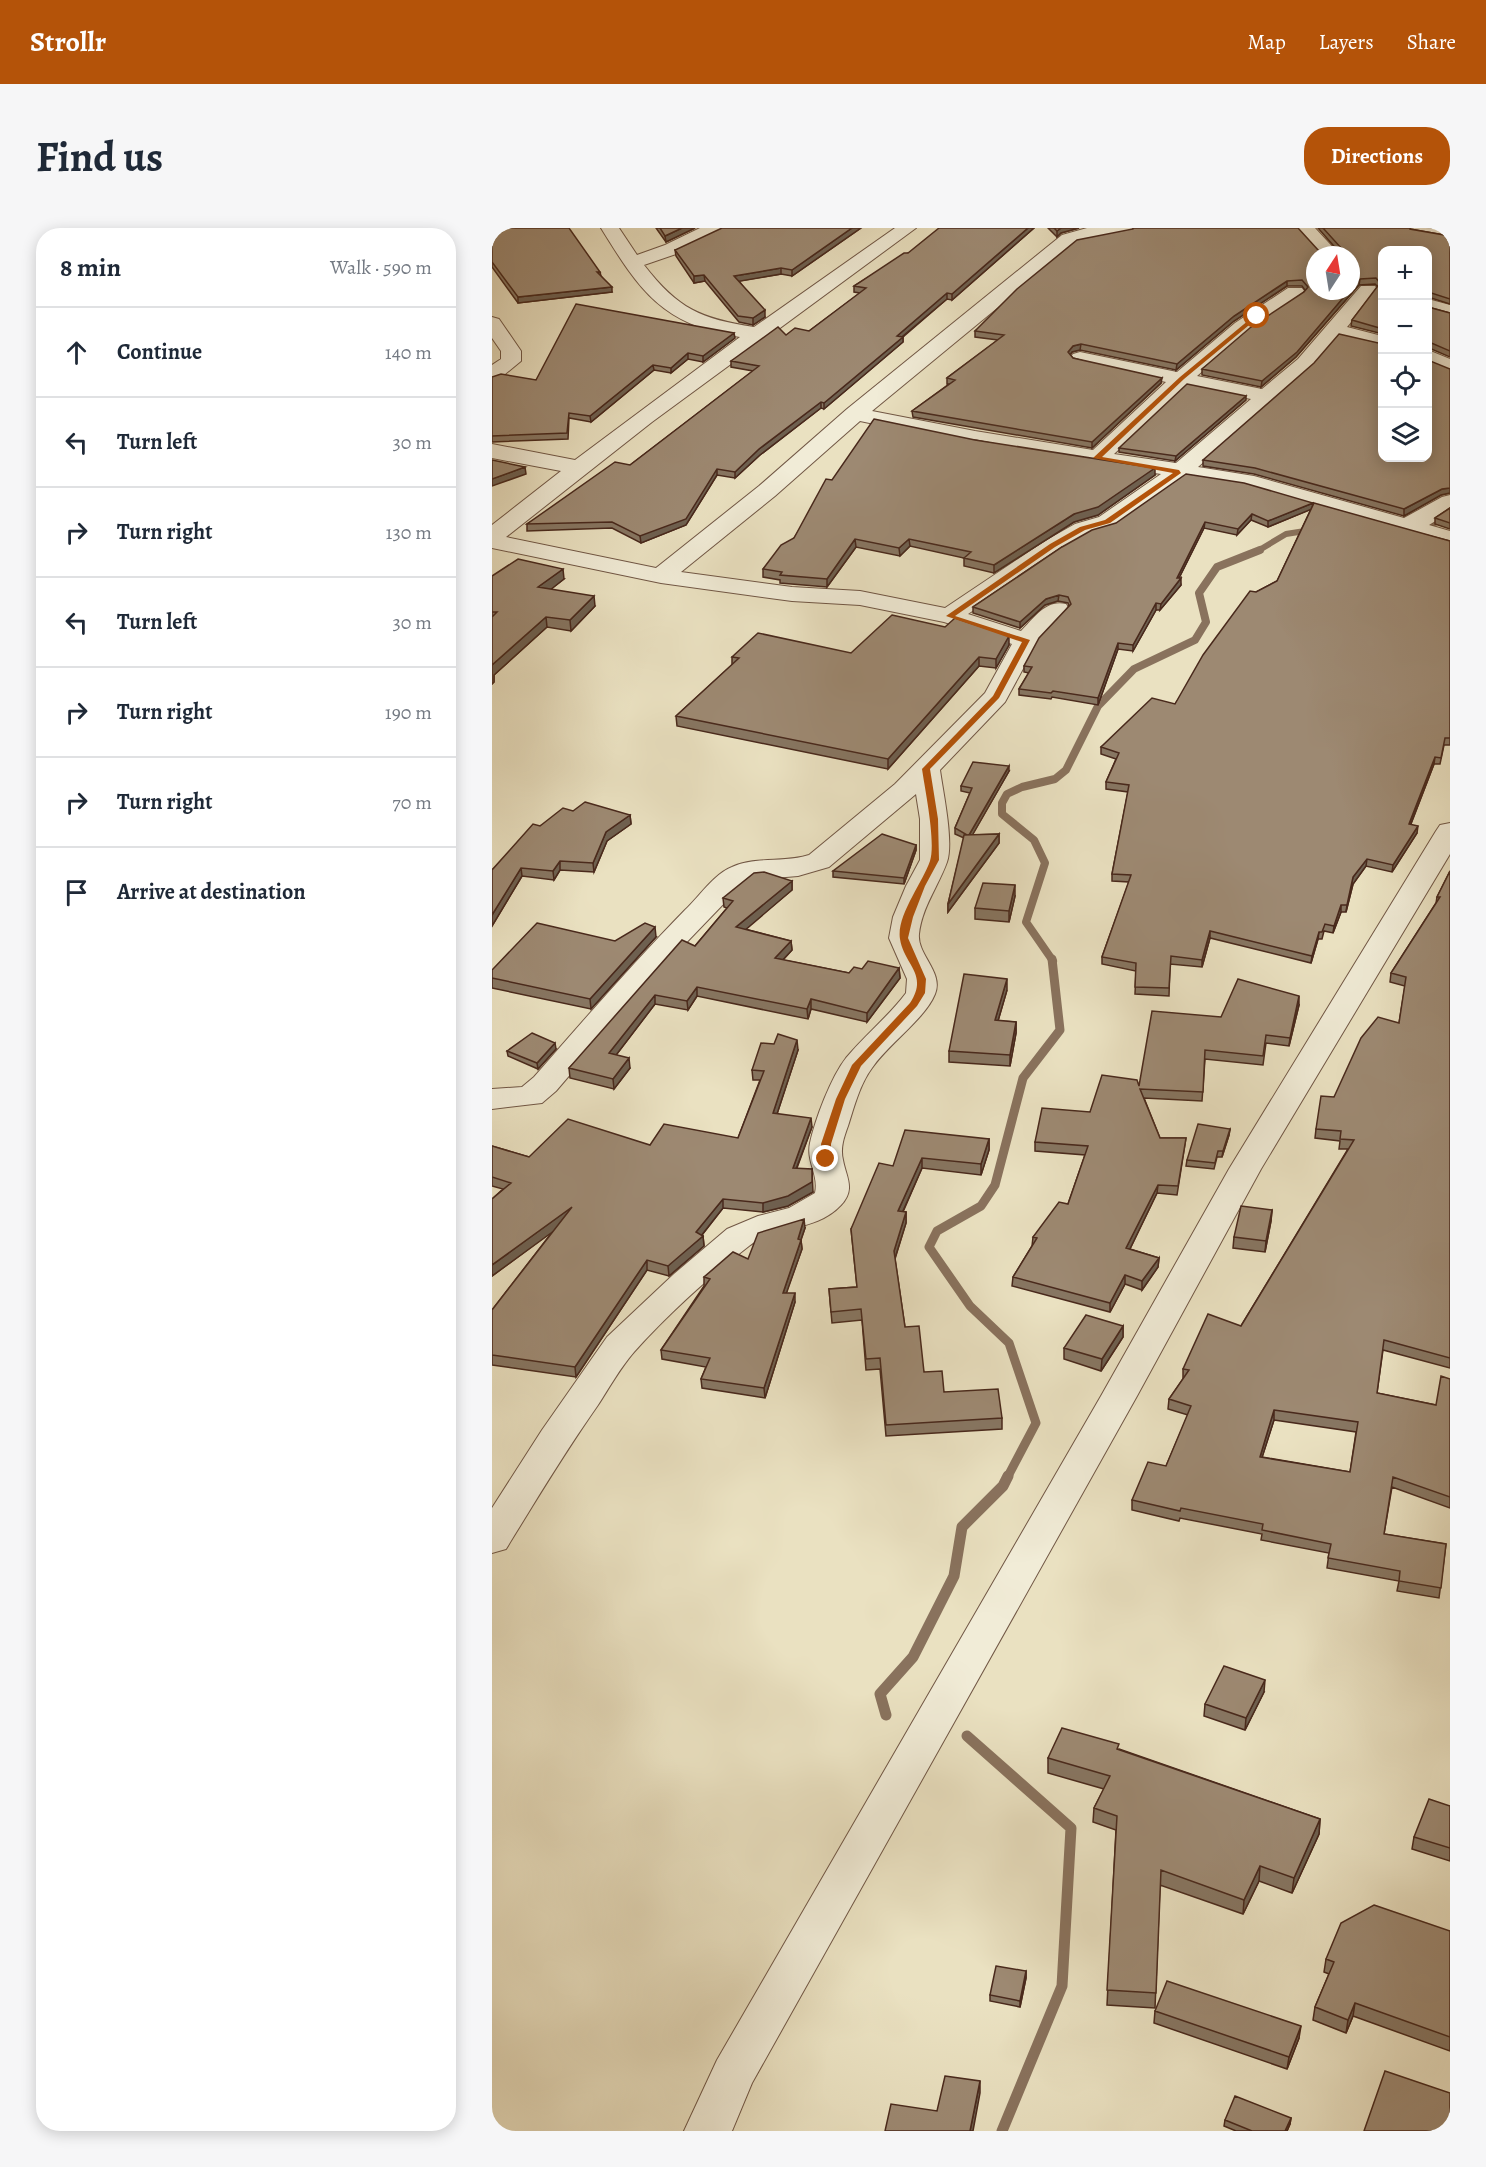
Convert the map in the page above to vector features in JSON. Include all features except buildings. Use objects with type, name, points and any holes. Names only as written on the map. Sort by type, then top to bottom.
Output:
[{"type":"street","points":[[610,228],[632,263],[670,303],[684,314],[707,324],[759,334]]},
{"type":"street","points":[[632,263],[672,249],[714,228]]},
{"type":"street","points":[[492,539],[578,467],[907,228]]},
{"type":"street","points":[[661,576],[767,491],[855,414],[1069,239],[1084,234],[1125,228]]},
{"type":"street","points":[[1305,228],[1322,246]]},
{"type":"street","points":[[1417,228],[1450,233]]},
{"type":"street","points":[[949,616],[1053,546],[1083,529],[1107,522],[1179,472],[1305,363],[1333,330],[1376,292],[1360,282]]},
{"type":"street","points":[[1097,458],[1182,378],[1242,327],[1295,292]]},
{"type":"street","points":[[1432,306],[1450,311]]},
{"type":"street","points":[[492,323],[511,351],[511,361],[492,375]]},
{"type":"street","points":[[1333,330],[1378,341]]},
{"type":"street","points":[[1080,358],[1266,396]]},
{"type":"street","points":[[1432,358],[1450,367]]},
{"type":"street","points":[[855,414],[975,438],[1246,481],[1450,537]]},
{"type":"street","points":[[492,451],[578,467]]},
{"type":"street","points":[[1407,525],[1423,519],[1450,501]]},
{"type":"street","points":[[492,539],[661,576],[792,594],[860,598],[949,616],[1026,640]]},
{"type":"street","points":[[492,1099],[531,1096],[545,1084],[647,966],[724,886],[741,873],[763,869],[798,868],[819,861],[904,790],[996,697],[1026,640],[1057,609]]},
{"type":"street","points":[[492,1539],[555,1439],[620,1345],[686,1282],[739,1238],[770,1223],[799,1217],[817,1208],[830,1197],[834,1182],[826,1159],[826,1144],[840,1099],[857,1065],[914,1004],[921,993],[922,979],[904,938],[908,917],[920,886],[934,860],[934,819],[926,769]]},
{"type":"street","points":[[708,2131],[739,2063],[1119,1396],[1245,1168],[1450,831]]},
{"type":"waterway","points":[[1427,526],[1450,517]]},
{"type":"waterway","points":[[1258,551],[1286,534],[1311,530]]},
{"type":"waterway","points":[[1052,960],[1026,922],[1045,863],[1034,840],[1002,814],[1002,803],[1007,794],[1022,787],[1055,779],[1066,770],[1098,706],[1134,669],[1195,640],[1206,622],[1199,593],[1217,567],[1258,551]]},
{"type":"waterway","points":[[1007,1478],[1036,1423],[1009,1343],[970,1306],[929,1247],[937,1231],[981,1206],[995,1185],[1023,1078],[1060,1030],[1052,960]]},
{"type":"waterway","points":[[886,1715],[880,1694],[913,1657],[954,1576],[962,1527],[1003,1486],[1007,1478]]},
{"type":"waterway","points":[[967,1736],[1071,1828],[1062,1986],[1002,2131]]},
{"type":"route","points":[[826,1159],[826,1144],[840,1099],[857,1065],[914,1004],[921,993],[922,979],[904,938],[908,917],[920,886],[934,860],[934,819],[926,769],[996,697],[1026,640],[949,616],[992,589],[1033,558],[1083,529],[1107,522],[1179,472],[1097,458],[1182,378],[1257,316]]}]
